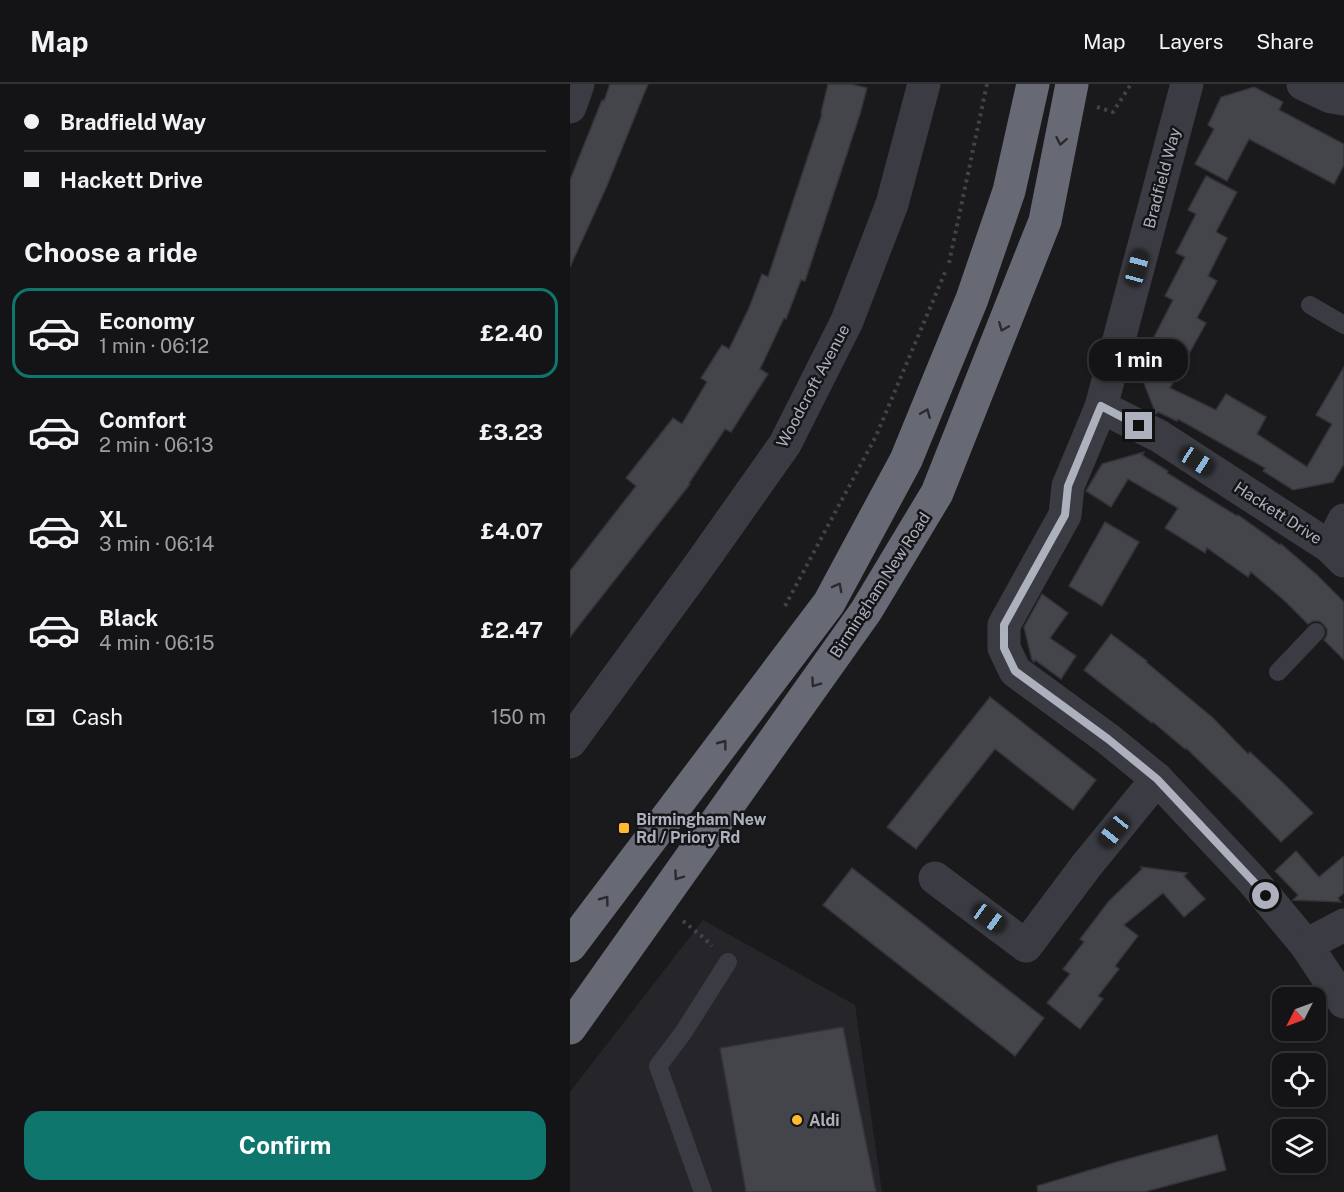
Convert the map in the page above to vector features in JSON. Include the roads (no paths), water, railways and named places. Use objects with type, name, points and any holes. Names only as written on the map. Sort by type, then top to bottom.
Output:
[{"type":"highway","name":"Birmingham New Road","points":[[570,946],[829,603],[906,460],[972,299],[1009,191],[1033,84]]},
{"type":"highway","name":"Birmingham New Road","points":[[570,1028],[866,611],[937,493],[1045,220],[1071,91]]},
{"type":"street","points":[[570,107],[578,84]]},
{"type":"street","name":"Woodcroft Avenue","points":[[570,742],[785,444],[847,321],[880,236],[892,204],[924,84]]},
{"type":"street","name":"Bradfield Way","points":[[1187,84],[1101,406],[1068,486],[1065,515],[1004,625],[1004,648],[1015,671],[1108,739],[1157,779],[1252,880],[1306,945],[1344,1002]]},
{"type":"street","name":"Hackett Drive","points":[[1101,406],[1159,436],[1339,543]]},
{"type":"street","points":[[935,878],[1026,945],[1086,866],[1157,779]]},
{"type":"street","points":[[1306,945],[1344,925]]},
{"type":"lane","points":[[1310,305],[1344,325]]},
{"type":"lane","points":[[1278,672],[1316,632]]},
{"type":"lane","points":[[703,1192],[658,1066],[683,1033],[728,962]]},
{"type":"place","name":"Birmingham New Rd / Priory Rd","points":[[624,828]]},
{"type":"place","name":"Aldi","points":[[797,1120]]}]
